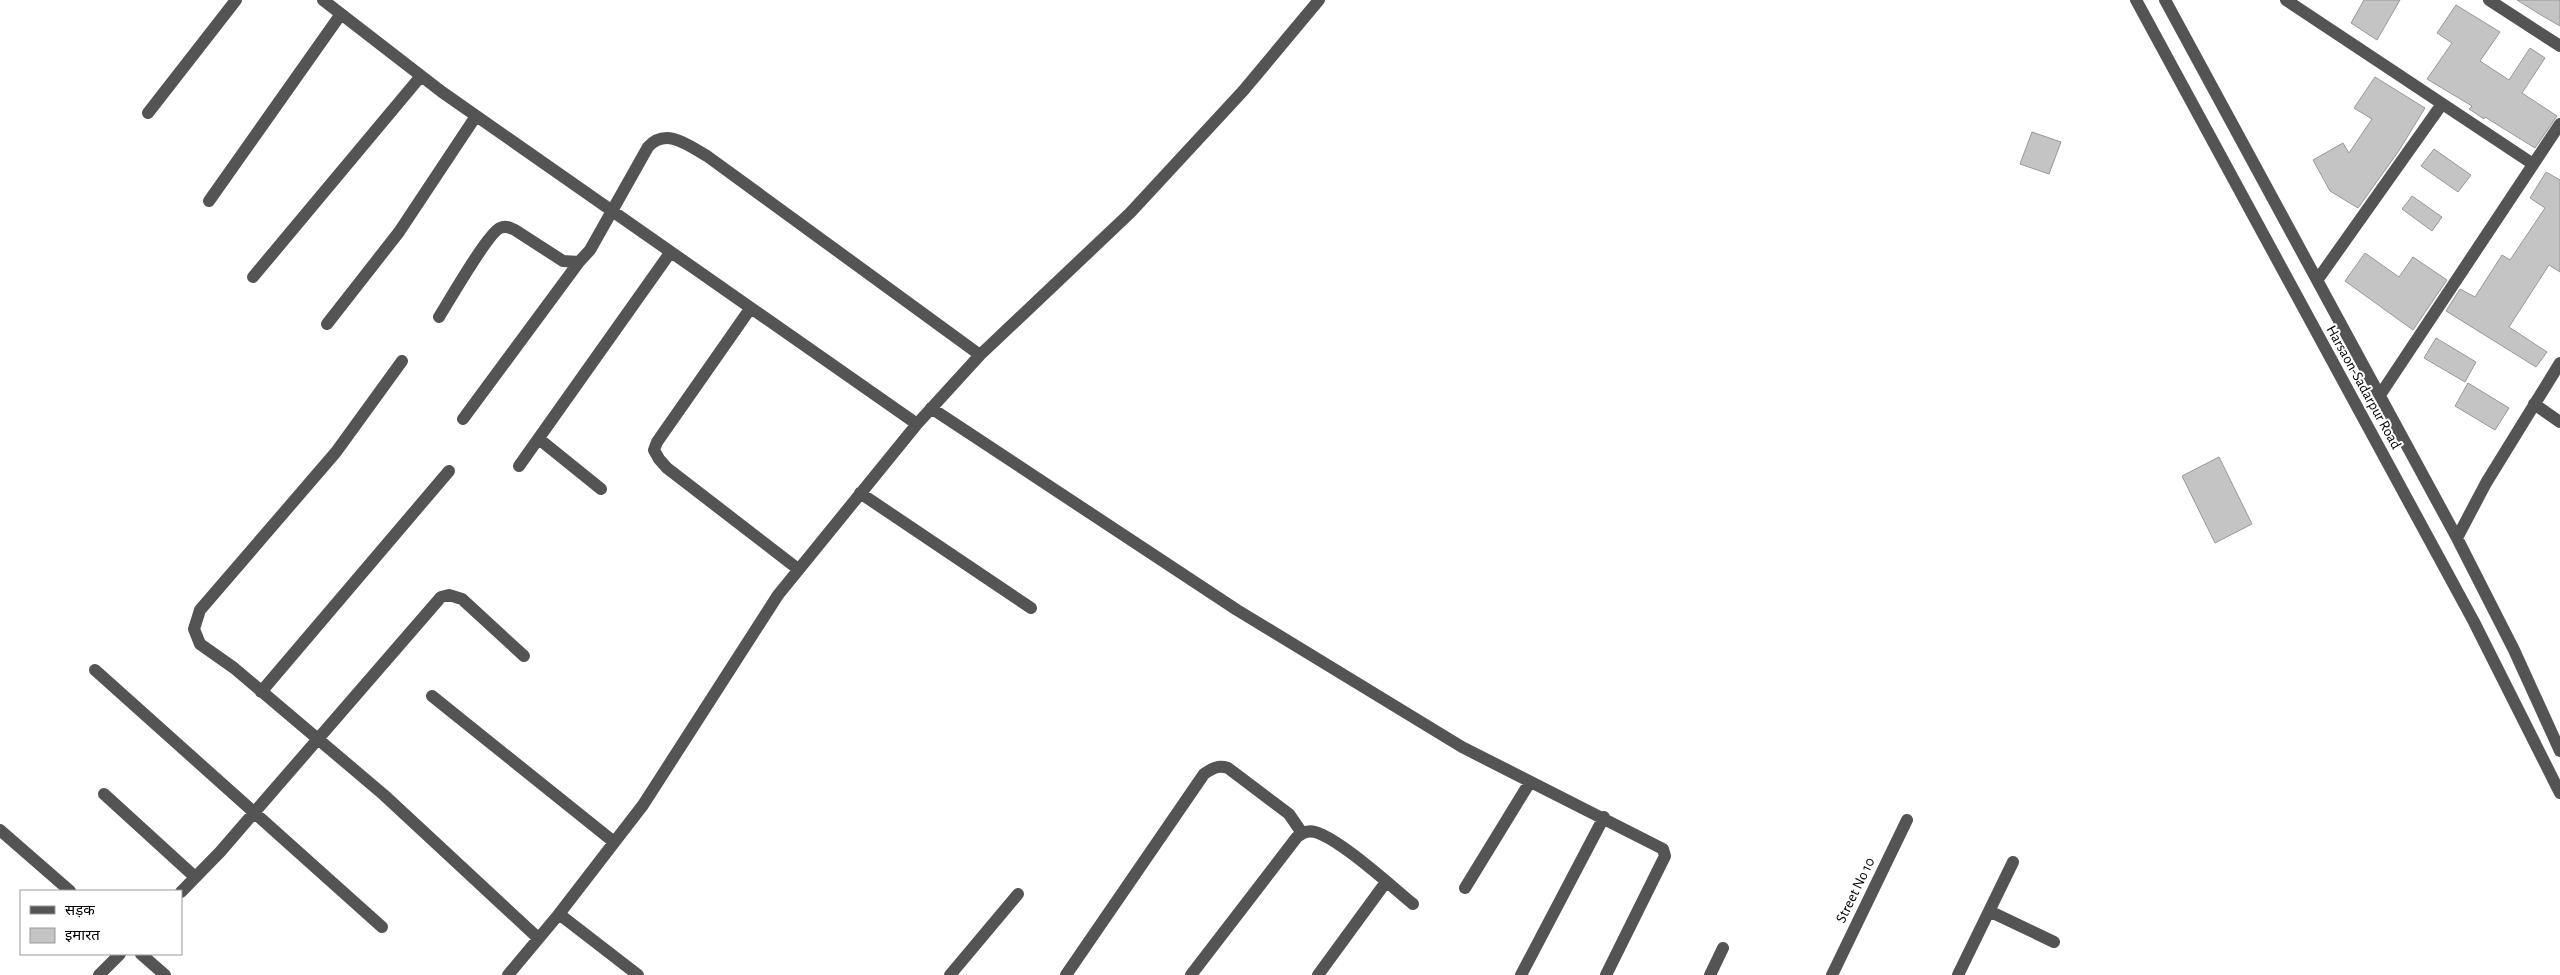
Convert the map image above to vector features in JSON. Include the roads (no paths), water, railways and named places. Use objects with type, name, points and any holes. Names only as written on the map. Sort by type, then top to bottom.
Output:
[{"type":"street","points":[[148,113],[236,0]]},
{"type":"street","points":[[323,0],[476,116],[917,424]]},
{"type":"street","points":[[508,975],[559,914],[643,805],[714,698],[754,629],[798,569],[917,424],[980,355],[1130,213],[1243,91],[1319,0]]},
{"type":"street","name":"Harsaon-Sadarpur Road","points":[[2136,0],[2474,622],[2560,793]]},
{"type":"street","points":[[2286,0],[2533,164]]},
{"type":"street","points":[[2489,0],[2560,46]]},
{"type":"street","name":"Harsaon-Sadarpur Road","points":[[2171,3],[2457,538],[2514,650],[2560,751]]},
{"type":"street","points":[[209,201],[342,14]]},
{"type":"street","points":[[253,277],[421,76]]},
{"type":"street","points":[[2318,279],[2442,104]]},
{"type":"street","points":[[327,324],[399,232],[476,116]]},
{"type":"street","points":[[2380,395],[2560,124]]},
{"type":"street","points":[[462,418],[590,250],[610,210],[648,146],[662,137],[671,138],[715,162],[980,355]]},
{"type":"street","points":[[439,317],[487,243],[500,228],[508,227],[515,230],[563,261],[579,262]]},
{"type":"street","points":[[519,466],[670,253]]},
{"type":"street","points":[[750,309],[657,442],[654,450],[659,460],[667,468],[798,569]]},
{"type":"street","points":[[402,361],[336,452],[200,610],[194,629],[200,644],[261,692],[384,795],[538,938]]},
{"type":"street","points":[[2457,538],[2486,483],[2560,363]]},
{"type":"street","points":[[2534,404],[2560,422]]},
{"type":"street","points":[[931,408],[1237,610],[1462,748],[1604,817],[1657,844],[1663,849],[1665,856],[1606,975]]},
{"type":"street","points":[[539,439],[601,489]]},
{"type":"street","points":[[261,692],[448,471]]},
{"type":"street","points":[[860,493],[1030,608]]},
{"type":"street","points":[[182,891],[254,813],[316,739],[441,597],[449,595],[462,599],[524,656]]},
{"type":"street","points":[[95,670],[382,927]]},
{"type":"street","points":[[432,696],[614,842]]},
{"type":"street","points":[[1066,975],[1204,774],[1211,769],[1216,766],[1228,768],[1289,814],[1302,832]]},
{"type":"street","points":[[1465,888],[1530,782]]},
{"type":"street","points":[[104,794],[195,877]]},
{"type":"street","points":[[1521,975],[1604,817]]},
{"type":"street","name":"Street No 10","points":[[1832,975],[1907,820]]},
{"type":"street","points":[[0,830],[69,890]]},
{"type":"street","points":[[1191,975],[1302,832],[1314,831],[1324,836],[1413,904]]},
{"type":"street","points":[[1958,975],[2013,862]]},
{"type":"street","points":[[1326,972],[1386,882]]},
{"type":"street","points":[[950,975],[1018,894]]},
{"type":"street","points":[[1989,911],[2054,942]]},
{"type":"street","points":[[559,914],[638,975]]},
{"type":"street","points":[[1710,975],[1723,948]]},
{"type":"street","points":[[99,975],[119,955]]},
{"type":"street","points":[[142,955],[165,975]]}]
